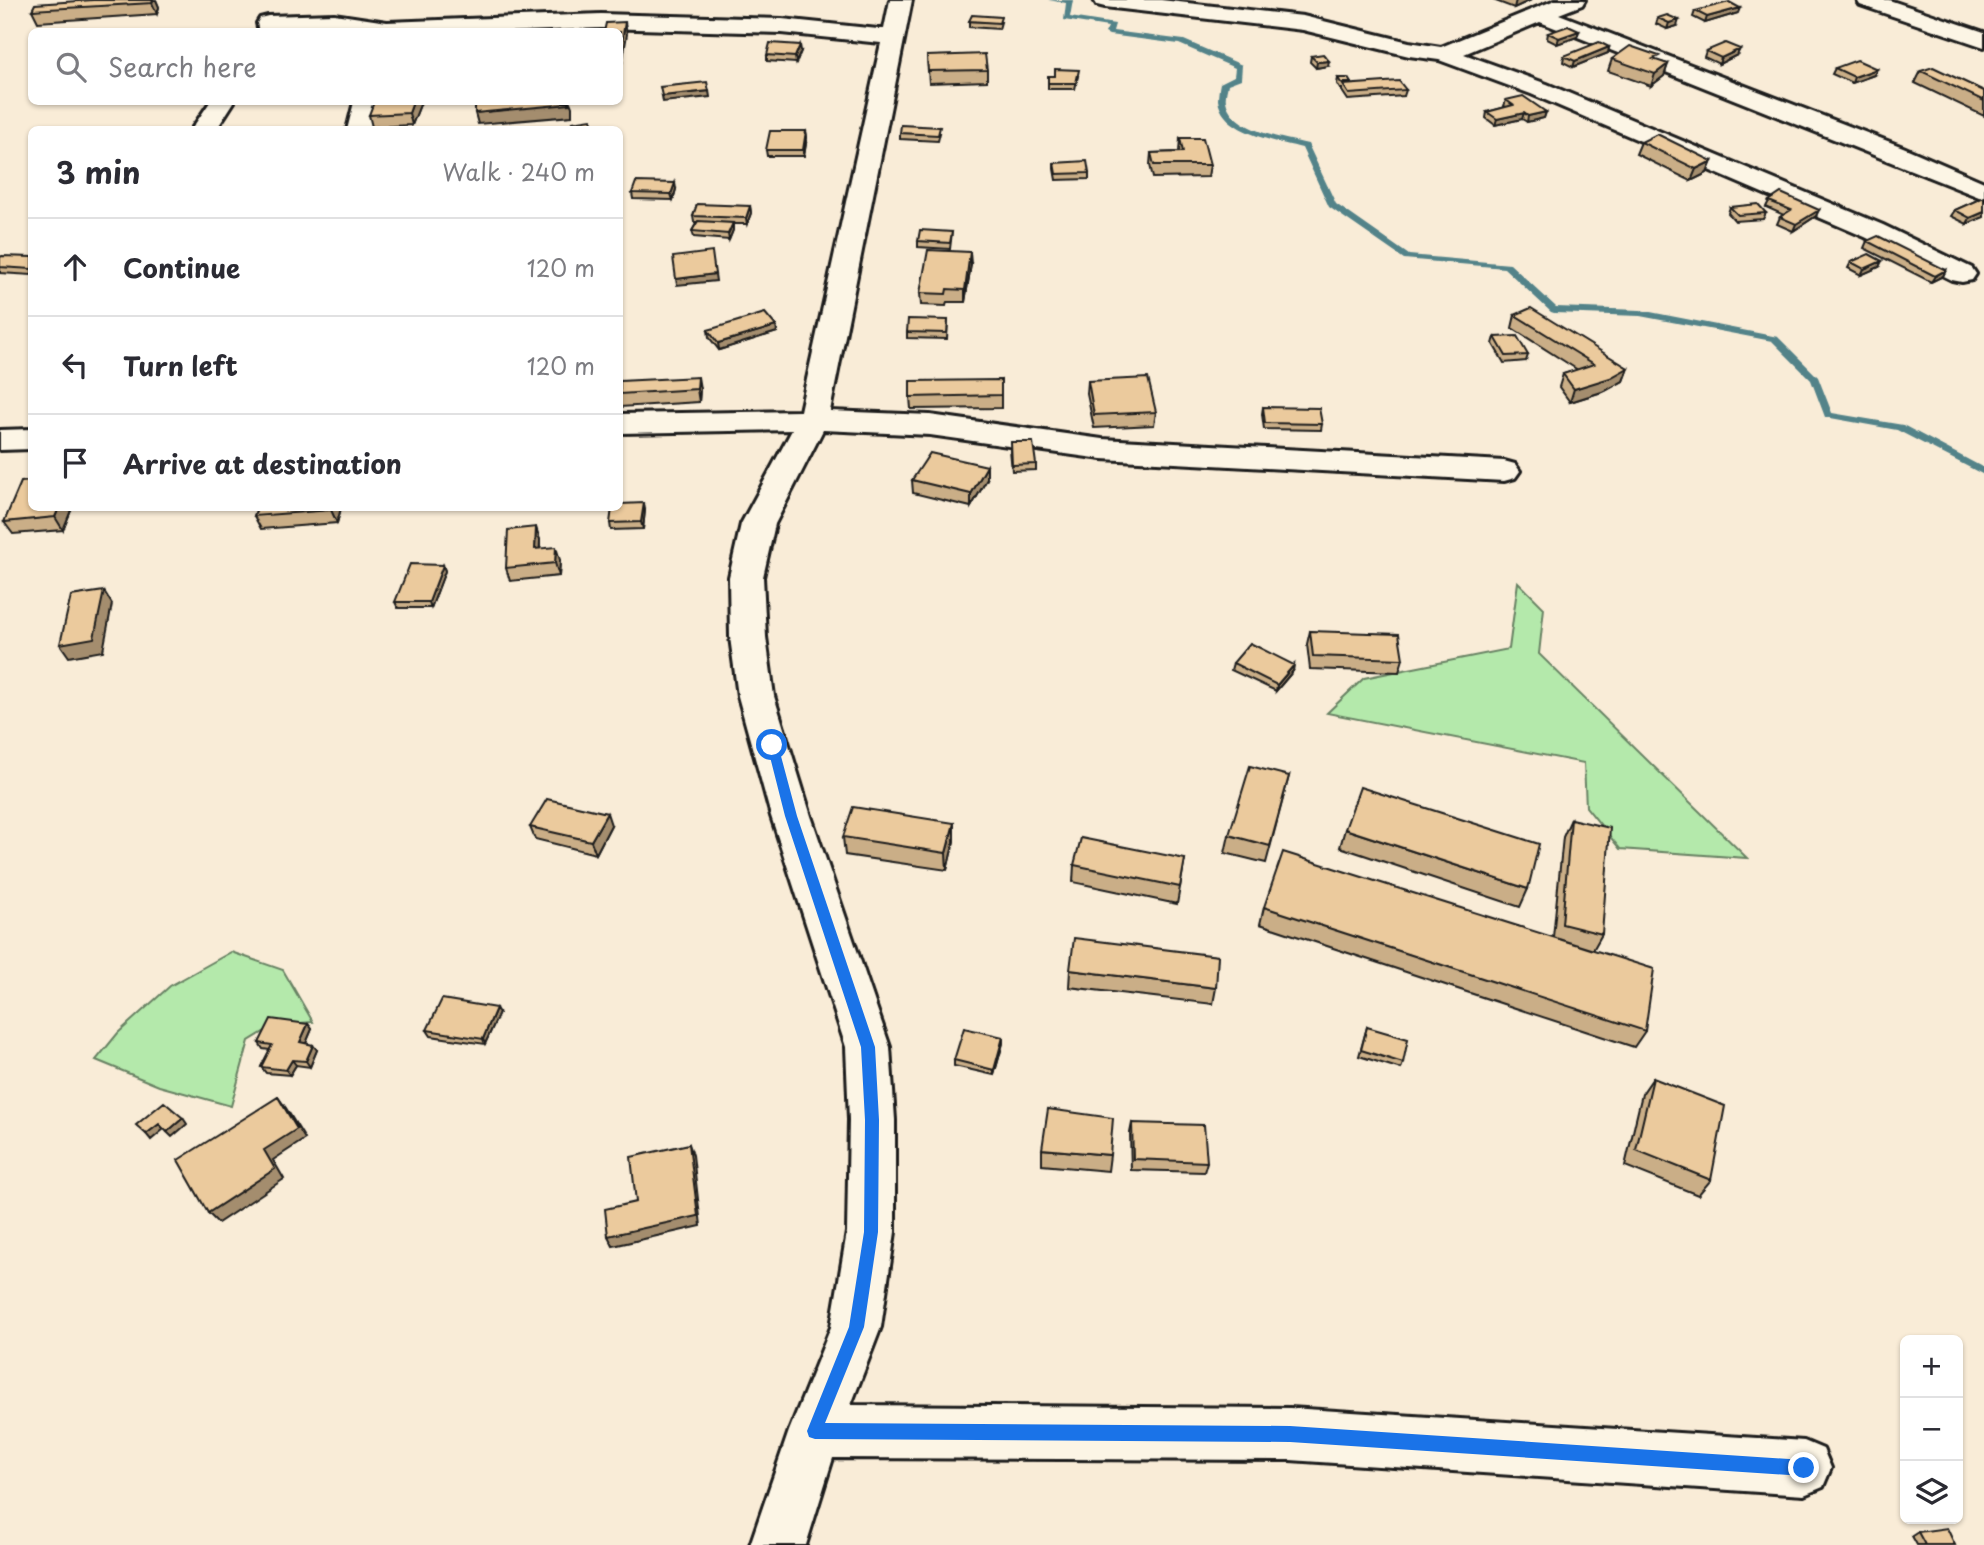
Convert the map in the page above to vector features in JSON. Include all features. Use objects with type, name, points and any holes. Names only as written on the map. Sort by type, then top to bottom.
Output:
[{"type":"street","points":[[1105,0],[1303,23],[1409,49],[1443,54],[1539,89],[1861,226],[1962,274]]},
{"type":"street","points":[[1285,0],[1303,23]]},
{"type":"street","points":[[1443,54],[1574,0]]},
{"type":"street","points":[[1868,0],[1984,40]]},
{"type":"street","points":[[1542,15],[1894,152],[1984,191]]},
{"type":"street","points":[[435,28],[601,21],[782,26],[878,36],[898,17]]},
{"type":"street","points":[[778,1545],[815,1431],[856,1327],[871,1232],[872,1120],[868,1047],[791,816],[756,696],[748,637],[746,577],[758,524],[813,420],[898,17]]},
{"type":"street","points":[[269,27],[334,21],[375,28]]},
{"type":"street","points":[[206,126],[220,105]]},
{"type":"street","points":[[360,126],[365,105]]},
{"type":"street","points":[[623,423],[813,420],[930,425],[1102,449],[1504,471]]},
{"type":"street","points":[[815,1431],[1290,1434],[1804,1468]]},
{"type":"green space","points":[[1518,582],[1544,608],[1539,654],[1747,858],[1620,849],[1586,807],[1584,763],[1327,713],[1364,678],[1509,649]]},
{"type":"green space","points":[[231,952],[283,970],[313,1022],[275,1025],[249,1041],[231,1106],[159,1086],[96,1060],[118,1033],[170,986]]},
{"type":"building","points":[[153,0],[152,3],[32,10],[35,4]]},
{"type":"building","points":[[1729,2],[1740,8],[1707,17],[1695,11]]},
{"type":"building","points":[[972,15],[1001,17],[999,23],[969,21]]},
{"type":"building","points":[[1667,15],[1679,20],[1669,23],[1658,18]]},
{"type":"building","points":[[625,22],[623,34],[623,28],[605,28],[606,23]]},
{"type":"building","points":[[1568,26],[1579,31],[1559,38],[1548,33]]},
{"type":"building","points":[[1599,42],[1609,47],[1575,61],[1564,56]]},
{"type":"building","points":[[770,43],[800,45],[795,57],[767,55]]},
{"type":"building","points":[[1725,43],[1740,49],[1721,58],[1706,51]]},
{"type":"building","points":[[1630,46],[1659,56],[1653,59],[1668,64],[1655,74],[1612,59]]},
{"type":"building","points":[[985,54],[987,70],[928,71],[927,56]]},
{"type":"building","points":[[1323,54],[1329,61],[1317,62],[1311,56]]},
{"type":"building","points":[[1857,60],[1877,69],[1854,77],[1835,68]]},
{"type":"building","points":[[1933,67],[1984,91],[1984,101],[1921,71]]},
{"type":"building","points":[[1055,69],[1079,70],[1076,83],[1048,83],[1048,76],[1055,76]]},
{"type":"building","points":[[1338,78],[1348,78],[1351,83],[1341,83]]},
{"type":"building","points":[[1399,81],[1406,90],[1349,94],[1343,85]]},
{"type":"building","points":[[707,82],[709,91],[662,96],[660,87]]},
{"type":"building","points":[[1523,96],[1546,112],[1528,116],[1524,113],[1497,119],[1487,112],[1513,105],[1506,100]]},
{"type":"building","points":[[373,105],[412,105],[409,113],[369,115]]},
{"type":"building","points":[[475,105],[559,105],[475,113]]},
{"type":"building","points":[[591,119],[594,126],[574,126],[572,122]]},
{"type":"building","points":[[901,125],[940,127],[938,135],[900,133]]},
{"type":"building","points":[[770,131],[806,131],[803,150],[766,150]]},
{"type":"building","points":[[1657,134],[1712,161],[1696,169],[1641,142]]},
{"type":"building","points":[[1180,138],[1203,138],[1210,165],[1154,165],[1151,153],[1183,152]]},
{"type":"building","points":[[1087,161],[1089,173],[1056,174],[1054,163]]},
{"type":"building","points":[[636,182],[675,183],[671,194],[632,193]]},
{"type":"building","points":[[1781,193],[1819,210],[1796,224],[1780,217],[1791,210],[1769,201]]},
{"type":"building","points":[[1984,197],[1984,212],[1970,218],[1955,210]]},
{"type":"building","points":[[697,204],[750,206],[746,218],[693,216]]},
{"type":"building","points":[[1758,204],[1766,213],[1738,215],[1730,207]]},
{"type":"building","points":[[698,221],[733,223],[728,234],[692,231]]},
{"type":"building","points":[[920,230],[952,232],[950,243],[918,241]]},
{"type":"building","points":[[1878,236],[1946,270],[1935,276],[1867,241]]},
{"type":"building","points":[[928,250],[970,252],[965,290],[947,289],[946,294],[920,293]]},
{"type":"building","points":[[712,252],[715,274],[676,279],[673,257]]},
{"type":"building","points":[[1869,254],[1882,261],[1864,269],[1851,262]]},
{"type":"building","points":[[0,257],[28,257],[28,269],[0,267]]},
{"type":"building","points":[[1531,308],[1628,368],[1610,378],[1574,389],[1563,374],[1594,364],[1515,315]]},
{"type":"building","points":[[765,313],[776,326],[718,343],[708,330]]},
{"type":"building","points":[[908,319],[948,320],[947,333],[907,332]]},
{"type":"building","points":[[1517,336],[1528,355],[1506,356],[1495,337]]},
{"type":"building","points":[[698,377],[697,389],[623,394],[623,381]]},
{"type":"building","points":[[1148,378],[1156,412],[1094,415],[1088,381]]},
{"type":"building","points":[[1001,380],[1001,395],[910,397],[910,381]]},
{"type":"building","points":[[1263,407],[1319,408],[1322,424],[1265,423]]},
{"type":"building","points":[[1011,442],[1033,442],[1036,464],[1012,465]]},
{"type":"building","points":[[930,453],[987,466],[971,494],[912,480]]},
{"type":"building","points":[[28,481],[28,511],[58,511],[55,517],[4,522],[21,482]]},
{"type":"building","points":[[644,503],[641,522],[610,523],[612,511],[623,511],[623,504]]},
{"type":"building","points":[[256,511],[318,511],[254,516]]},
{"type":"building","points":[[536,527],[535,549],[556,547],[555,563],[506,568],[508,530]]},
{"type":"building","points":[[410,564],[443,565],[429,602],[395,602]]},
{"type":"building","points":[[104,591],[94,638],[60,644],[71,596]]},
{"type":"building","points":[[1310,631],[1399,634],[1403,659],[1313,656]]},
{"type":"building","points":[[1250,643],[1294,665],[1277,685],[1233,663]]},
{"type":"building","points":[[1250,766],[1289,776],[1270,846],[1229,835]]},
{"type":"building","points":[[1360,787],[1539,844],[1528,889],[1345,829]]},
{"type":"building","points":[[547,799],[607,813],[591,841],[530,827]]},
{"type":"building","points":[[853,807],[954,823],[946,853],[843,837]]},
{"type":"building","points":[[1571,819],[1610,828],[1602,934],[1562,924]]},
{"type":"building","points":[[1081,838],[1185,859],[1180,887],[1074,865]]},
{"type":"building","points":[[1283,852],[1654,969],[1645,1031],[1264,907]]},
{"type":"building","points":[[1074,938],[1218,956],[1216,988],[1070,970]]},
{"type":"building","points":[[442,999],[496,1008],[483,1039],[427,1030]]},
{"type":"building","points":[[271,1019],[308,1024],[300,1042],[313,1045],[306,1061],[292,1060],[286,1070],[261,1067],[272,1045],[259,1043]]},
{"type":"building","points":[[1367,1027],[1408,1039],[1403,1063],[1361,1050]]},
{"type":"building","points":[[964,1028],[1003,1037],[994,1070],[954,1060]]},
{"type":"building","points":[[1653,1078],[1725,1106],[1711,1180],[1636,1150]]},
{"type":"building","points":[[278,1097],[297,1129],[264,1150],[275,1169],[208,1213],[178,1160]]},
{"type":"building","points":[[164,1102],[183,1118],[167,1132],[159,1124],[146,1134],[136,1125]]},
{"type":"building","points":[[1048,1109],[1113,1118],[1110,1155],[1042,1149]]},
{"type":"building","points":[[1132,1123],[1204,1125],[1207,1162],[1133,1159]]},
{"type":"building","points":[[689,1144],[698,1216],[608,1236],[605,1209],[636,1202],[631,1157]]},
{"type":"building","points":[[1947,1528],[1955,1545],[1925,1545],[1918,1532]]},
{"type":"waterway","points":[[1051,0],[1070,1],[1066,19],[1112,26],[1109,33],[1181,42],[1239,67],[1238,77],[1224,83],[1222,99],[1225,111],[1234,121],[1246,128],[1305,146],[1332,205],[1407,257],[1507,266],[1554,310],[1640,313],[1775,339],[1815,379],[1828,415],[1900,427],[1984,472]]},
{"type":"route","points":[[772,745],[791,816],[868,1047],[872,1120],[871,1232],[856,1327],[815,1431],[1290,1434],[1804,1468]]}]
